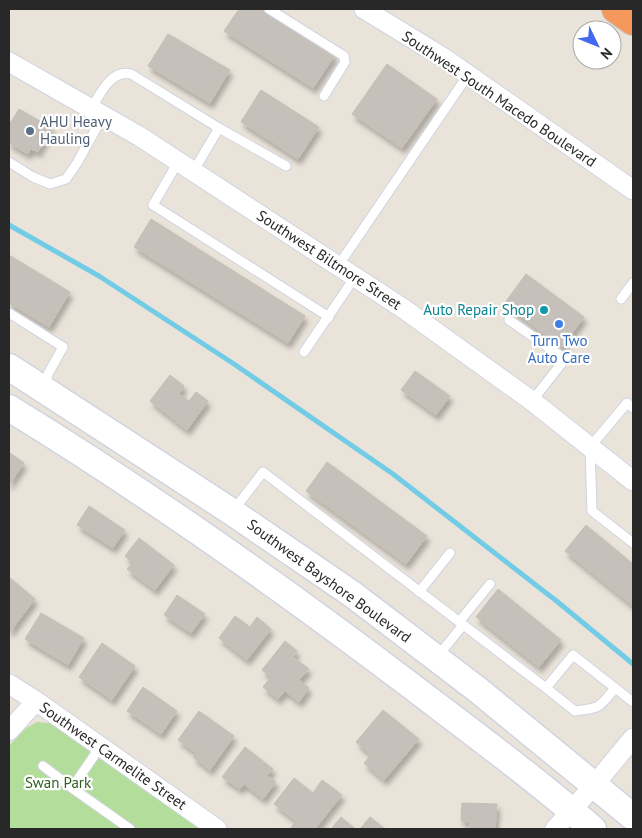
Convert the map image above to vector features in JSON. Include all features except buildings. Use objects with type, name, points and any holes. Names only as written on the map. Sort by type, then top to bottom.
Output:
[{"type":"highway","points":[[616,9],[633,21]]},
{"type":"main road","name":"Southwest Bayshore Boulevard","points":[[9,367],[232,512],[352,594],[478,690],[633,817]]},
{"type":"main road","points":[[9,380],[29,391],[45,389]]},
{"type":"main road","points":[[9,408],[73,448],[234,556],[330,624],[452,717],[563,820],[592,829]]},
{"type":"main road","points":[[73,448],[93,448],[212,523],[223,524],[232,512]]},
{"type":"main road","points":[[234,556],[239,549],[248,544],[263,546],[376,626],[398,630]]},
{"type":"street","name":"Southwest South Macedo Boulevard","points":[[364,9],[468,75],[633,190]]},
{"type":"street","name":"Southwest Biltmore Street","points":[[9,62],[139,136],[404,309],[532,401],[633,481]]},
{"type":"street","name":"Southwest Carmelite Street","points":[[9,684],[217,829]]},
{"type":"street","points":[[9,731],[36,701]]},
{"type":"street","points":[[563,820],[632,741]]},
{"type":"lane","points":[[269,9],[344,56],[345,62],[324,96]]},
{"type":"lane","points":[[9,162],[32,177],[50,184],[66,180],[77,163],[97,112],[101,92],[114,76],[124,72],[131,74],[219,128],[286,166]]},
{"type":"lane","points":[[338,266],[468,75]]},
{"type":"lane","points":[[219,128],[153,205],[329,317]]},
{"type":"lane","points":[[304,352],[355,277]]},
{"type":"lane","points":[[621,298],[633,283]]},
{"type":"lane","points":[[9,313],[64,347],[48,374],[45,389]]},
{"type":"lane","points":[[509,320],[565,359],[532,401]]},
{"type":"lane","points":[[633,408],[626,403],[590,447],[592,510],[633,543]]},
{"type":"lane","points":[[232,512],[263,472],[575,711],[595,709],[603,703],[615,688]]},
{"type":"lane","points":[[419,592],[450,553]]},
{"type":"lane","points":[[436,658],[490,584]]},
{"type":"lane","points":[[546,688],[573,655],[633,702]]},
{"type":"lane","points":[[72,788],[100,747]]},
{"type":"lane","points":[[43,766],[130,829]]},
{"type":"green space","name":"Swan Park","points":[[37,722],[56,724],[203,829],[9,829],[9,746],[25,729]]},
{"type":"waterway","points":[[9,225],[99,276],[234,364],[393,474],[559,603],[633,664]]},
{"type":"place","name":"AHU Heavy Hauling","points":[[30,131]]},
{"type":"place","name":"Auto Repair Shop","points":[[544,310]]},
{"type":"place","name":"Turn Two Auto Care","points":[[559,324]]}]
